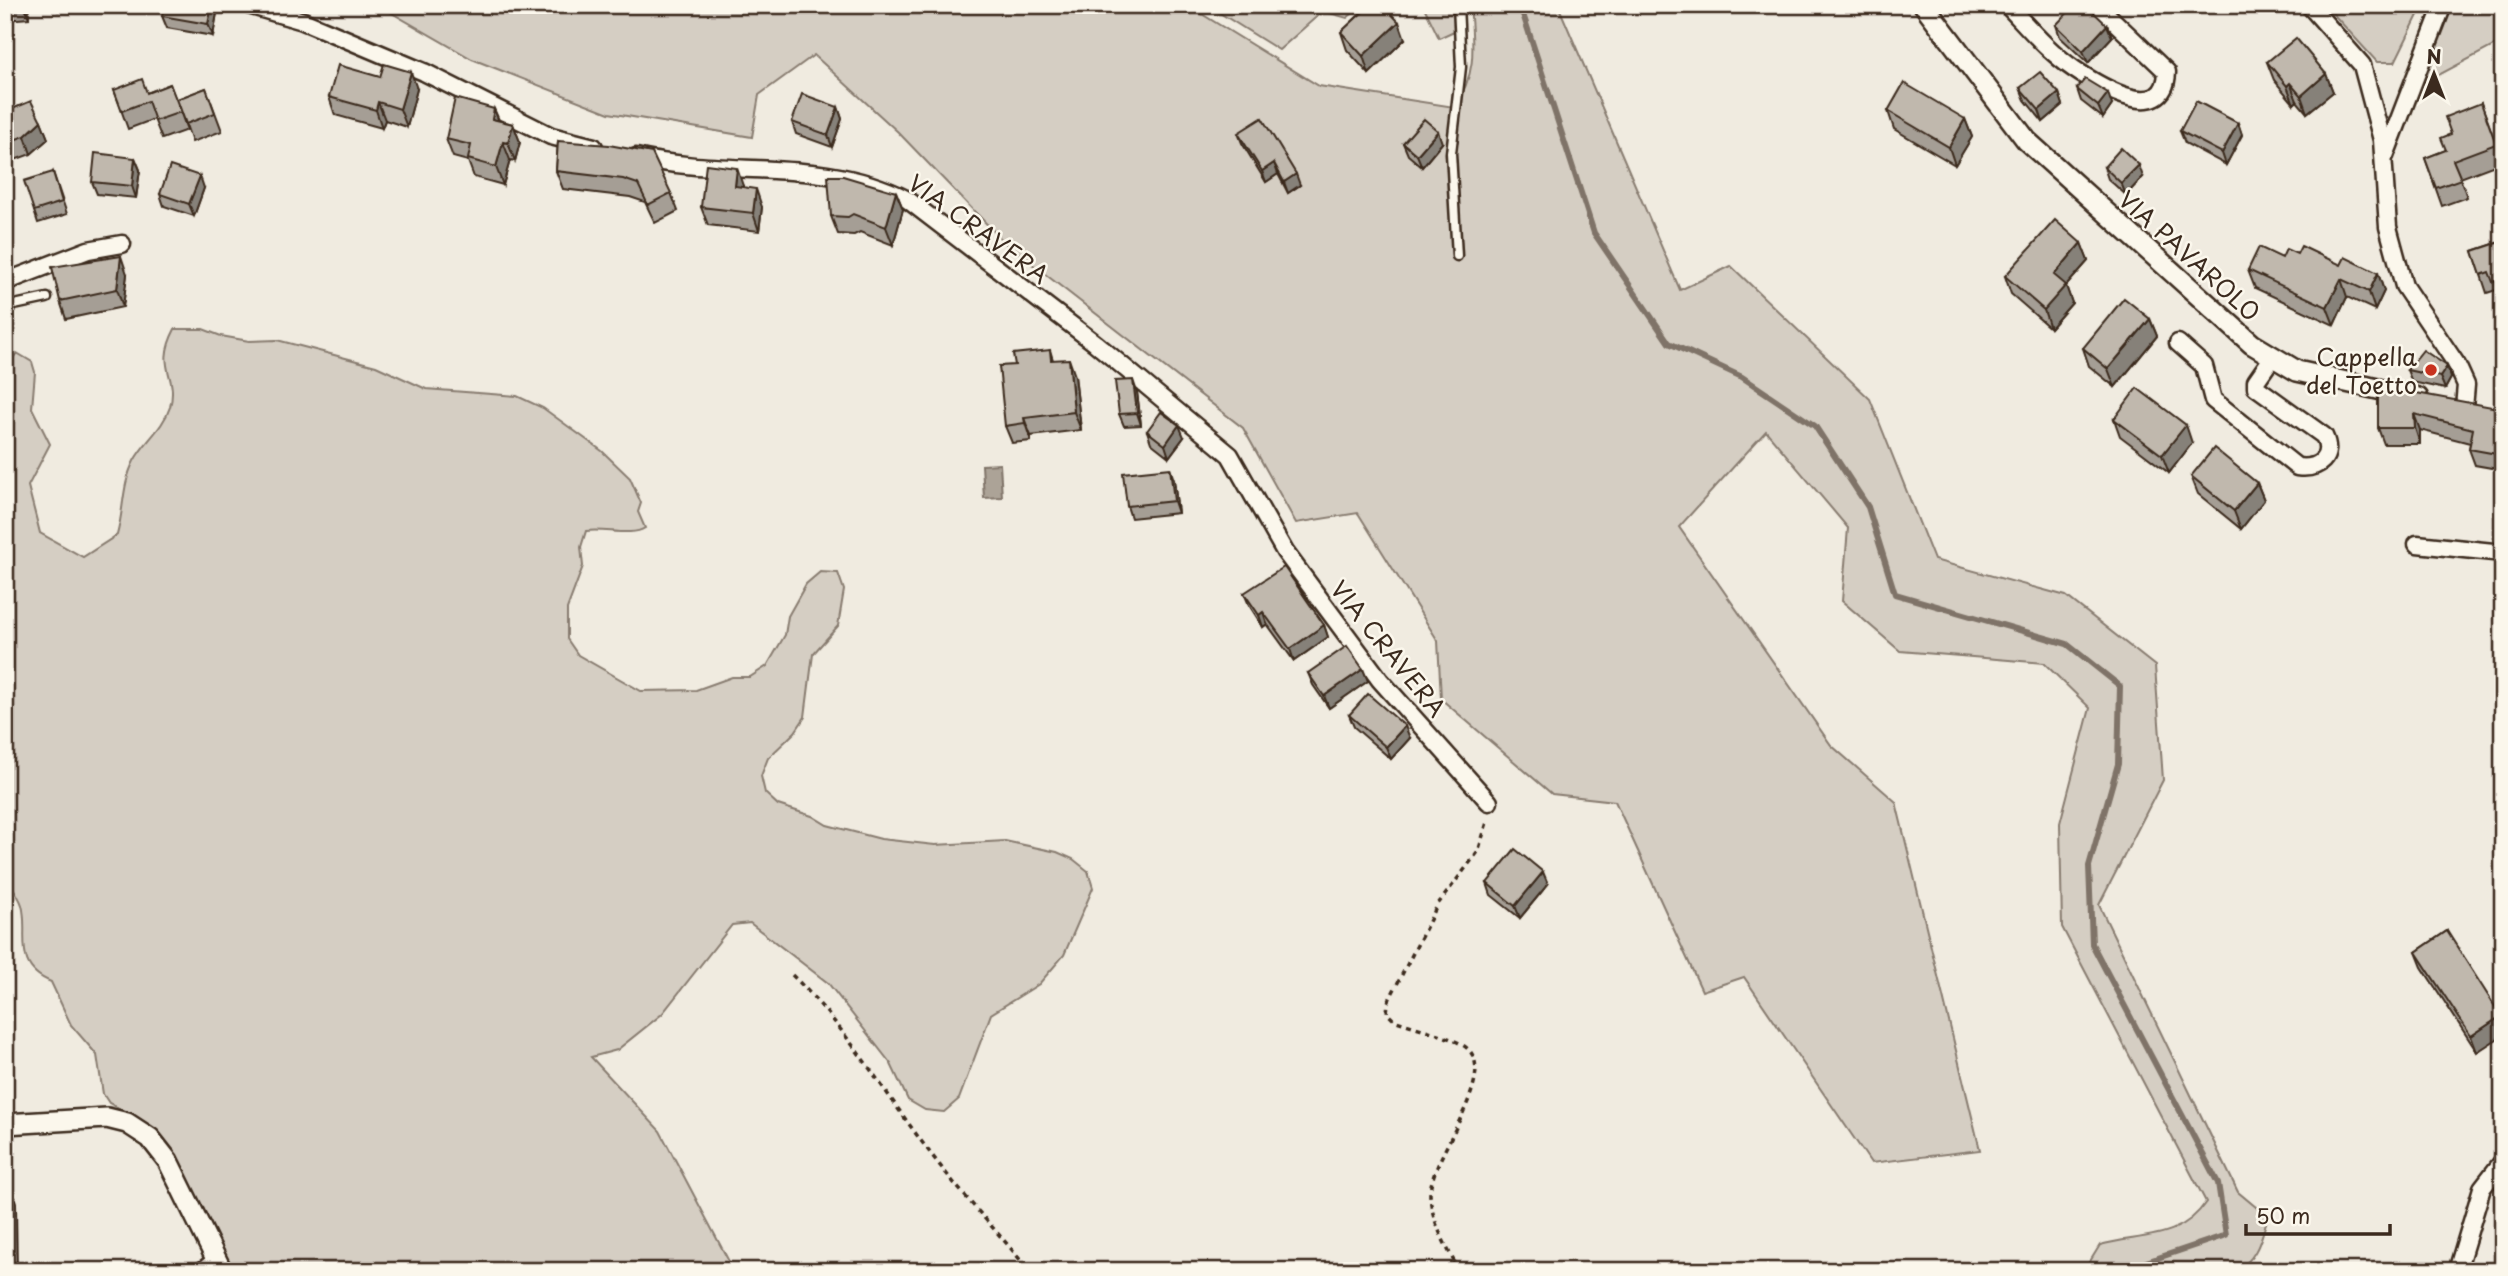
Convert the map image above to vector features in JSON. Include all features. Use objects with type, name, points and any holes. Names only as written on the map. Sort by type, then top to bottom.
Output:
[{"type":"street","name":"VIA CRAVERA","points":[[248,5],[303,21],[424,72],[551,136],[642,158],[709,167],[827,173],[877,184],[908,200],[1095,344],[1230,454],[1285,552],[1380,680],[1489,802]]},
{"type":"street","name":"VIA PAVAROLO","points":[[1924,5],[2026,141],[2252,344],[2297,371],[2471,409]]},
{"type":"street","points":[[2007,5],[2072,68],[2092,80],[2113,92],[2136,98],[2150,99],[2161,95],[2167,85],[2167,72],[2097,5]]},
{"type":"street","points":[[2309,5],[2362,65],[2382,140],[2388,227],[2404,286],[2457,365],[2466,385],[2471,409]]},
{"type":"street","points":[[2383,162],[2443,5]]},
{"type":"street","points":[[5,282],[88,250],[122,244]]},
{"type":"street","points":[[2178,343],[2204,366],[2213,400],[2297,467],[2313,467],[2323,462],[2327,452],[2324,436],[2256,387],[2256,381],[2272,358]]},
{"type":"street","points":[[2417,544],[2503,553]]},
{"type":"street","points":[[5,1125],[107,1118],[127,1123],[150,1138],[168,1161],[213,1268]]},
{"type":"street","points":[[2457,1271],[2482,1188],[2503,1161]]},
{"type":"street","points":[[5,1204],[6,1271]]},
{"type":"lane","points":[[1457,256],[1451,153],[1461,67],[1458,5]]},
{"type":"lane","points":[[5,307],[47,298]]},
{"type":"path","points":[[1459,1271],[1434,1221],[1430,1193],[1439,1158],[1472,1093],[1477,1072],[1475,1058],[1462,1044],[1394,1020],[1387,1013],[1388,1002],[1438,904],[1478,852],[1487,826],[1489,802]]},
{"type":"path","points":[[792,975],[826,1007],[946,1174],[991,1222],[1030,1271]]},
{"type":"shaded area","points":[[378,5],[1187,5],[1319,86],[1454,107],[1467,82],[1472,58],[1470,5],[1558,5],[1680,290],[1731,266],[1870,399],[1934,560],[2066,596],[2155,666],[2163,780],[2099,905],[2238,1192],[2268,1217],[2260,1243],[2250,1260],[2234,1268],[2216,1270],[2084,1271],[2100,1245],[2172,1230],[2196,1215],[2206,1202],[2062,927],[2060,823],[2090,708],[2044,663],[1900,651],[1842,601],[1848,528],[1766,431],[1679,527],[1831,745],[1896,802],[1980,1150],[1871,1163],[1744,977],[1702,991],[1615,801],[1552,794],[1441,699],[1438,641],[1358,513],[1296,523],[1243,428],[1005,243],[898,132],[814,55],[759,95],[752,137],[609,113],[472,59]]},
{"type":"shaded area","points":[[1207,5],[1363,5],[1347,18],[1323,11],[1279,50]]},
{"type":"shaded area","points":[[1423,5],[1453,5],[1454,31],[1439,38]]},
{"type":"shaded area","points":[[2325,5],[2423,5],[2395,62],[2377,62]]},
{"type":"shaded area","points":[[2446,5],[2503,5],[2503,41],[2418,86]]},
{"type":"shaded area","points":[[175,329],[203,329],[221,336],[249,341],[277,340],[376,366],[426,389],[517,396],[543,408],[602,451],[630,478],[641,503],[638,512],[645,528],[633,532],[586,531],[581,547],[583,566],[567,609],[567,639],[578,655],[641,691],[696,690],[732,677],[750,677],[767,666],[785,635],[788,616],[806,584],[820,572],[838,573],[844,590],[838,626],[813,654],[805,717],[795,732],[768,758],[761,776],[765,793],[778,805],[812,816],[827,825],[881,839],[935,845],[1005,841],[1057,852],[1073,859],[1088,871],[1093,888],[1064,955],[1039,984],[991,1014],[959,1099],[944,1112],[925,1110],[908,1100],[891,1064],[828,983],[750,923],[732,925],[662,1014],[617,1050],[591,1057],[660,1131],[734,1271],[230,1271],[168,1150],[150,1125],[109,1103],[103,1094],[97,1055],[71,1025],[51,982],[39,975],[26,958],[22,905],[5,876],[5,368],[17,353],[32,362],[35,372],[32,408],[50,444],[28,486],[40,533],[83,557],[117,535],[130,470],[138,454],[167,415],[172,387],[167,353]]},
{"type":"shaded area","points":[[1000,464],[1002,497],[984,498],[982,465]]},
{"type":"building","points":[[164,5],[212,5],[208,24],[162,16]]},
{"type":"building","points":[[1359,5],[1383,5],[1399,22],[1363,56],[1341,32],[1364,11]]},
{"type":"building","points":[[2075,5],[2086,5],[2107,25],[2083,51],[2056,25]]},
{"type":"building","points":[[2296,38],[2326,74],[2301,96],[2290,83],[2287,86],[2267,62]]},
{"type":"building","points":[[384,64],[411,72],[400,109],[378,102],[376,110],[329,97],[338,65],[380,77]]},
{"type":"building","points":[[2040,72],[2059,93],[2039,110],[2020,88]]},
{"type":"building","points":[[142,79],[147,93],[170,84],[181,112],[155,121],[148,101],[122,111],[114,90]]},
{"type":"building","points":[[2085,79],[2108,93],[2098,106],[2077,89]]},
{"type":"building","points":[[1904,83],[1965,119],[1949,147],[1888,111]]},
{"type":"building","points":[[206,88],[215,113],[186,124],[177,99]]},
{"type":"building","points":[[802,94],[838,107],[828,135],[792,122]]},
{"type":"building","points":[[455,98],[494,109],[492,119],[513,124],[508,143],[503,142],[496,167],[468,159],[471,145],[446,139]]},
{"type":"building","points":[[31,101],[41,121],[25,136],[5,143],[5,112]]},
{"type":"building","points":[[2196,101],[2238,123],[2222,153],[2180,131]]},
{"type":"building","points":[[2481,103],[2496,144],[2453,160],[2461,179],[2436,188],[2425,158],[2446,150],[2441,138],[2451,134],[2445,117]]},
{"type":"building","points":[[1262,118],[1296,174],[1284,182],[1274,163],[1262,171],[1238,133]]},
{"type":"building","points":[[1424,119],[1438,131],[1417,155],[1403,143]]},
{"type":"building","points":[[558,141],[609,145],[652,153],[671,193],[648,205],[638,184],[623,179],[556,171]]},
{"type":"building","points":[[2121,148],[2139,165],[2121,183],[2104,167]]},
{"type":"building","points":[[95,153],[135,158],[132,186],[92,182]]},
{"type":"building","points":[[706,164],[737,168],[735,186],[756,189],[753,213],[701,207]]},
{"type":"building","points":[[170,166],[200,176],[189,204],[160,194]]},
{"type":"building","points":[[53,172],[62,202],[34,211],[24,181]]},
{"type":"building","points":[[828,176],[843,176],[896,192],[886,227],[853,214],[848,217],[831,216]]},
{"type":"building","points":[[2055,220],[2081,243],[2054,275],[2066,285],[2044,310],[2005,276]]},
{"type":"building","points":[[2503,241],[2503,279],[2493,282],[2489,272],[2481,275],[2473,251]]},
{"type":"building","points":[[2301,246],[2341,265],[2345,257],[2378,273],[2369,292],[2341,279],[2327,307],[2248,270],[2259,247],[2282,258],[2286,249],[2297,254]]},
{"type":"building","points":[[121,256],[117,289],[60,301],[52,267]]},
{"type":"building","points":[[2124,298],[2150,319],[2108,369],[2083,348]]},
{"type":"building","points":[[1050,350],[1051,360],[1069,359],[1074,412],[1024,418],[1025,423],[1005,426],[999,366],[1015,365],[1013,354]]},
{"type":"building","points":[[2423,350],[2447,366],[2440,377],[2407,370]]},
{"type":"building","points":[[1133,380],[1137,413],[1119,414],[1115,381]]},
{"type":"building","points":[[2137,388],[2186,425],[2162,455],[2114,419]]},
{"type":"building","points":[[2378,392],[2411,392],[2503,409],[2503,434],[2497,454],[2469,449],[2473,429],[2414,414],[2415,428],[2378,428]]},
{"type":"building","points":[[1161,412],[1179,425],[1165,445],[1147,431]]},
{"type":"building","points":[[2214,448],[2257,483],[2234,511],[2191,476]]},
{"type":"building","points":[[1170,468],[1174,501],[1127,506],[1123,473]]},
{"type":"building","points":[[2503,551],[2503,583],[2498,582]]},
{"type":"building","points":[[1284,567],[1324,625],[1290,649],[1263,612],[1259,615],[1244,593]]},
{"type":"building","points":[[1347,646],[1363,669],[1324,696],[1308,673]]},
{"type":"building","points":[[1368,694],[1405,726],[1386,747],[1349,715]]},
{"type":"building","points":[[1515,849],[1543,872],[1515,906],[1487,883]]},
{"type":"building","points":[[2447,931],[2501,1016],[2471,1036],[2416,952]]},
{"type":"waterway","points":[[1520,5],[1594,233],[1669,343],[1742,377],[1815,426],[1868,507],[1895,594],[2067,644],[2120,686],[2118,764],[2089,866],[2092,944],[2218,1183],[2226,1235],[2146,1262],[2139,1271]]},
{"type":"place","name":"Cappella del Toetto","points":[[2431,370]]}]
